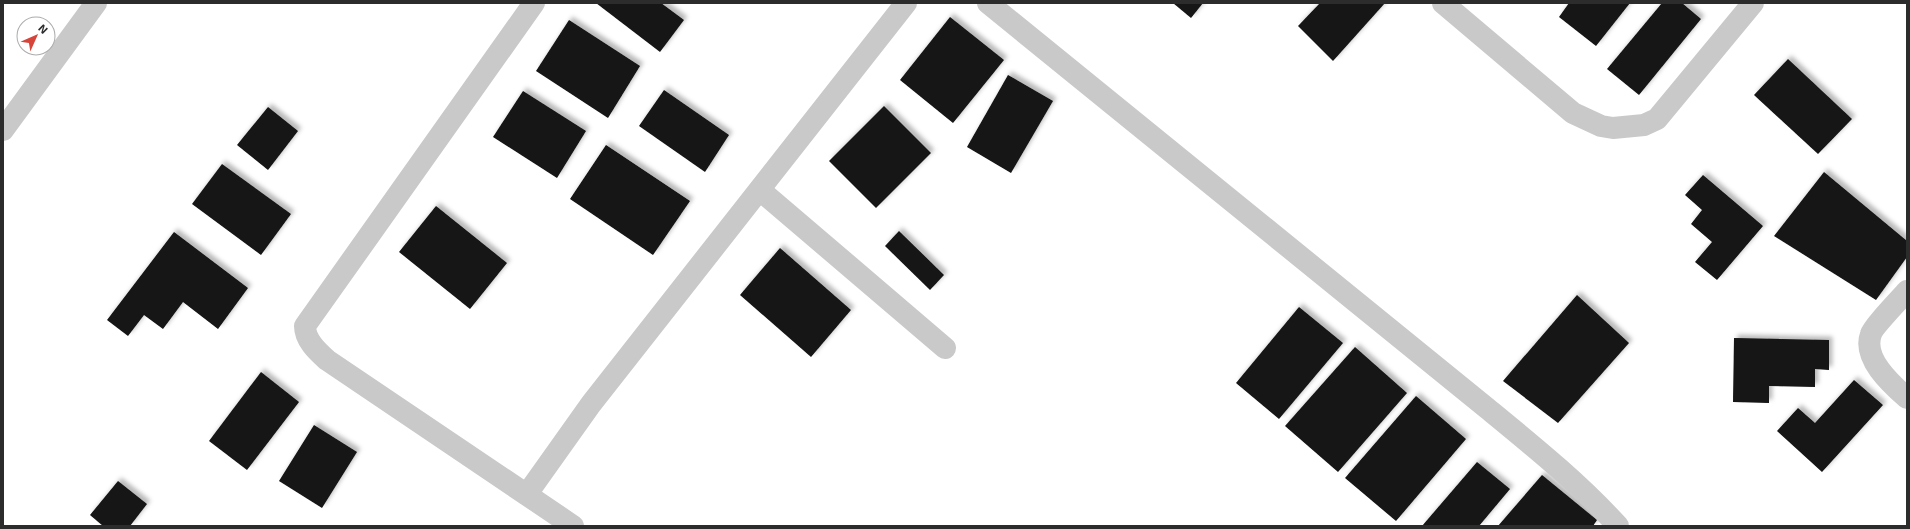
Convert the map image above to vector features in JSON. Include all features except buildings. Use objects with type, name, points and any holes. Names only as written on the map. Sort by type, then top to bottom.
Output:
[{"type":"street","points":[[3,130],[96,3]]},
{"type":"street","points":[[534,3],[305,326],[305,330],[311,343],[327,360],[573,526]]},
{"type":"street","points":[[527,494],[591,404],[906,3]]},
{"type":"street","points":[[988,3],[1488,409],[1554,464],[1597,503],[1618,526]]},
{"type":"street","points":[[1443,3],[1573,113],[1601,126],[1619,128],[1644,125],[1657,119],[1753,3]]},
{"type":"street","points":[[760,190],[945,348]]},
{"type":"street","points":[[1907,291],[1871,333],[1870,346],[1880,371],[1889,382],[1907,398]]}]
